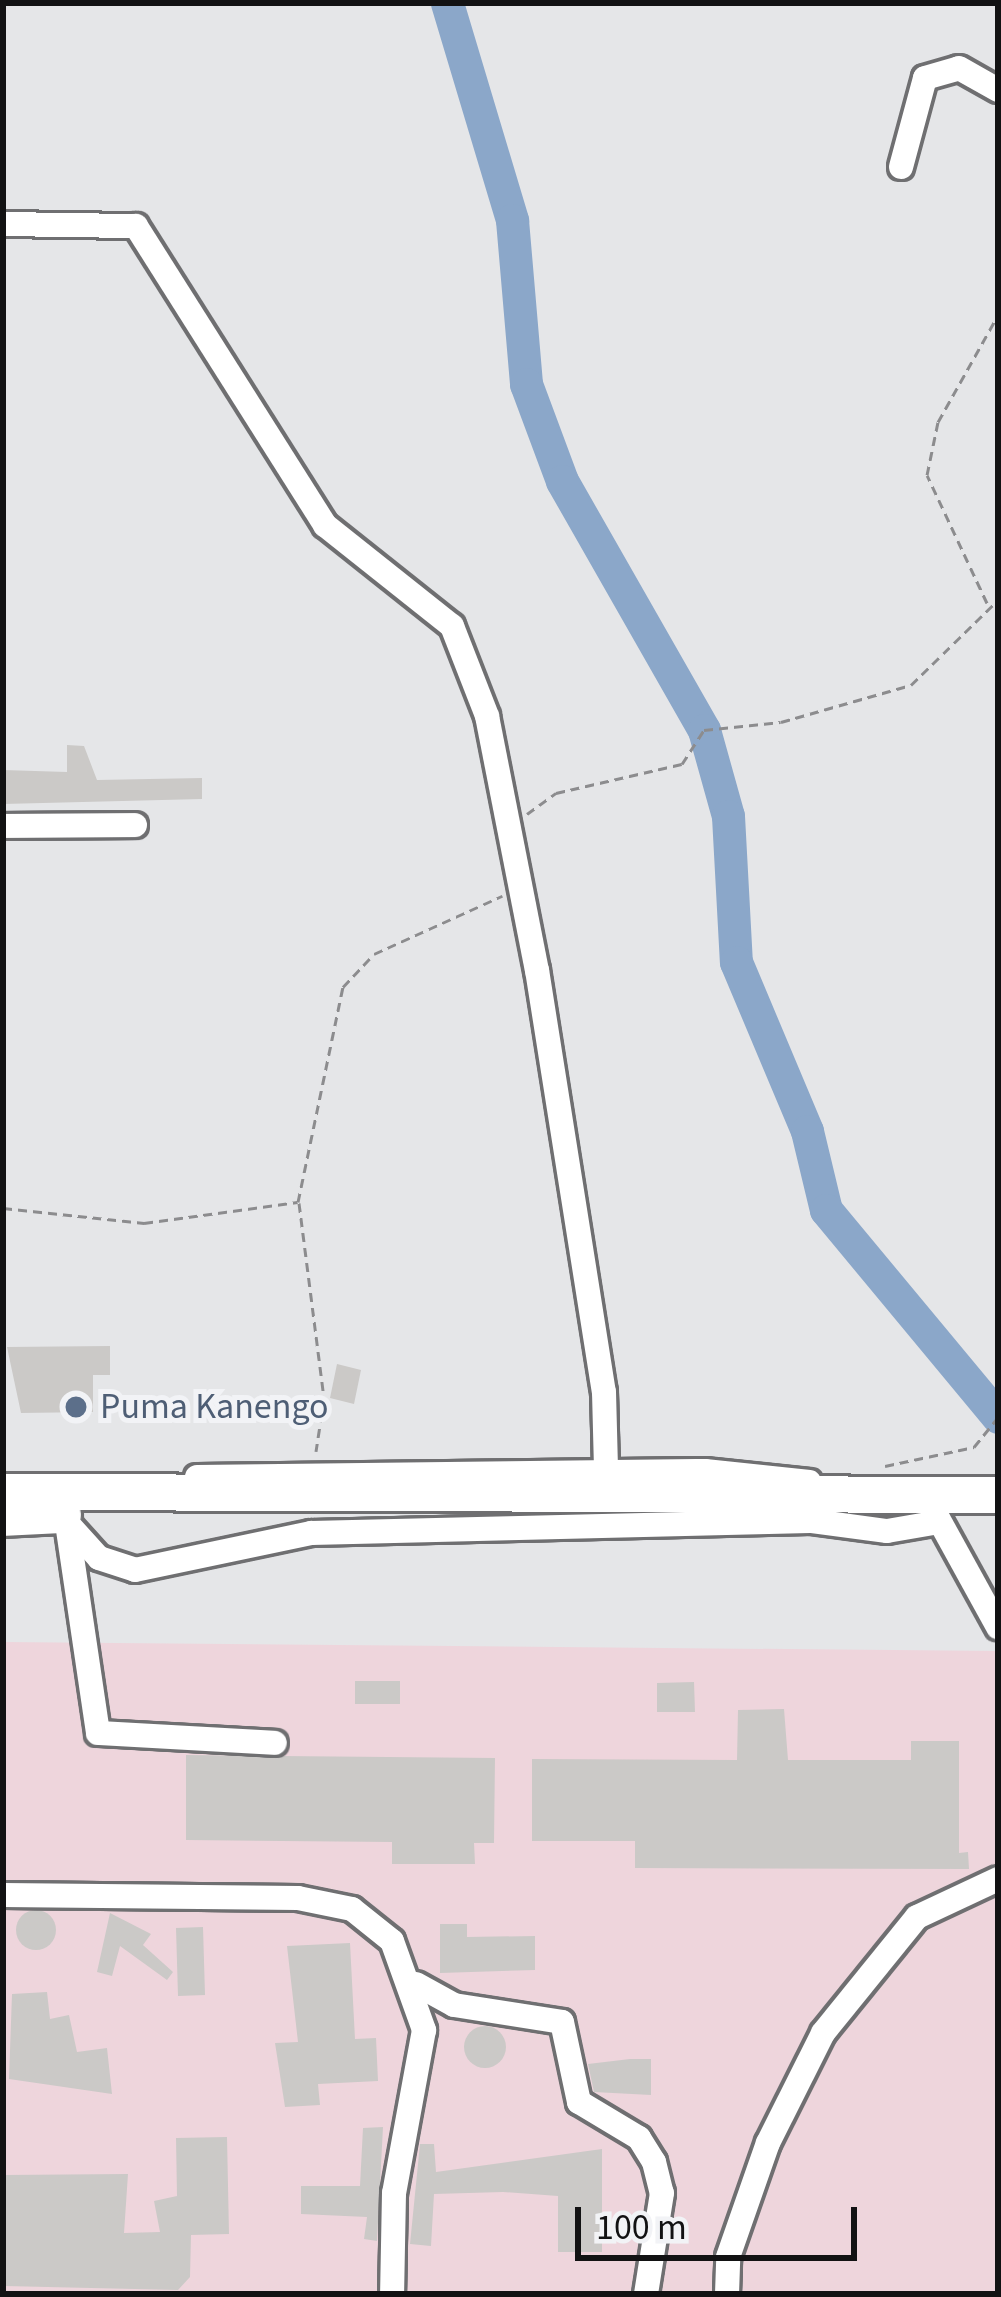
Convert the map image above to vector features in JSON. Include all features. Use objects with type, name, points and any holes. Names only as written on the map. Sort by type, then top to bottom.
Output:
[{"type":"highway","points":[[3,1492],[871,1495],[932,1508],[998,1495]]},
{"type":"highway","points":[[3,1518],[64,1519],[155,1495]]},
{"type":"street","points":[[902,167],[925,77],[958,68],[998,90]]},
{"type":"street","points":[[3,224],[125,223],[146,237],[326,525],[452,626],[487,716],[522,893],[602,1376],[606,1471]]},
{"type":"street","points":[[3,826],[135,825]]},
{"type":"street","points":[[155,1495],[311,1473],[606,1471],[780,1476],[871,1495]]},
{"type":"street","points":[[64,1519],[99,1558],[135,1570],[311,1533],[812,1521],[887,1531],[932,1508],[998,1627]]},
{"type":"street","points":[[64,1519],[98,1732],[275,1743]]},
{"type":"street","points":[[727,2294],[728,2257],[768,2143],[823,2033],[917,1917],[998,1879]]},
{"type":"street","points":[[3,1895],[298,1898],[352,1909],[392,1941],[416,1984],[424,2030],[394,2193],[392,2294]]},
{"type":"street","points":[[416,1984],[454,2005],[562,2022],[579,2102],[639,2138],[654,2162],[662,2193],[646,2294]]},
{"type":"path","points":[[988,604],[927,475],[938,422],[998,315]]},
{"type":"path","points":[[506,824],[556,793],[682,764],[704,730],[781,722],[911,685],[988,604],[998,601]]},
{"type":"path","points":[[311,1473],[324,1399],[298,1202],[343,987],[374,954],[479,899],[522,893]]},
{"type":"path","points":[[3,1208],[145,1223],[298,1202]]},
{"type":"path","points":[[955,1454],[998,1417]]},
{"type":"shaded area","points":[[3,1642],[998,1651],[998,2294],[3,2294]]},
{"type":"building","points":[[67,745],[84,746],[97,780],[202,778],[202,799],[3,804],[3,770],[67,772]]},
{"type":"building","points":[[110,1346],[110,1375],[93,1375],[93,1412],[21,1413],[7,1347]]},
{"type":"building","points":[[337,1364],[361,1370],[354,1404],[330,1398]]},
{"type":"building","points":[[355,1681],[400,1681],[400,1704],[355,1704]]},
{"type":"building","points":[[694,1682],[695,1712],[657,1712],[657,1683]]},
{"type":"building","points":[[784,1709],[788,1760],[911,1760],[911,1741],[959,1741],[959,1853],[968,1852],[969,1869],[635,1868],[635,1841],[532,1841],[532,1759],[737,1760],[738,1710]]},
{"type":"building","points":[[186,1755],[495,1758],[494,1843],[474,1843],[475,1864],[392,1864],[392,1842],[186,1840]]},
{"type":"building","points":[[36,1910],[50,1916],[56,1930],[50,1944],[36,1950],[22,1944],[16,1930],[22,1916]]},
{"type":"building","points":[[110,1913],[151,1934],[143,1945],[173,1972],[167,1980],[120,1946],[112,1976],[97,1972]]},
{"type":"building","points":[[440,1924],[467,1924],[467,1937],[535,1936],[535,1970],[440,1973]]},
{"type":"building","points":[[203,1927],[205,1995],[178,1996],[176,1928]]},
{"type":"building","points":[[350,1943],[355,2039],[376,2038],[378,2081],[318,2084],[320,2105],[285,2107],[275,2043],[298,2042],[287,1946]]},
{"type":"building","points":[[47,1992],[50,2019],[69,2015],[77,2052],[107,2048],[112,2094],[9,2079],[12,1994]]},
{"type":"building","points":[[485,2026],[500,2032],[506,2047],[500,2062],[485,2068],[470,2062],[464,2047],[470,2032]]},
{"type":"building","points":[[651,2059],[651,2095],[594,2092],[588,2064]]},
{"type":"building","points":[[383,2127],[377,2241],[364,2239],[367,2217],[301,2214],[301,2186],[360,2186],[363,2128]]},
{"type":"building","points":[[227,2137],[229,2234],[191,2235],[190,2277],[178,2290],[4,2286],[3,2175],[128,2174],[124,2233],[160,2232],[154,2201],[177,2196],[176,2138]]},
{"type":"building","points":[[420,2144],[434,2144],[436,2172],[602,2149],[602,2252],[558,2252],[558,2196],[503,2192],[434,2194],[431,2246],[410,2244]]},
{"type":"waterway","points":[[447,3],[512,220],[526,384],[562,481],[704,730],[728,816],[736,962],[807,1131],[826,1210],[998,1417]]},
{"type":"place","name":"Puma Kanengo","points":[[76,1407]]}]
